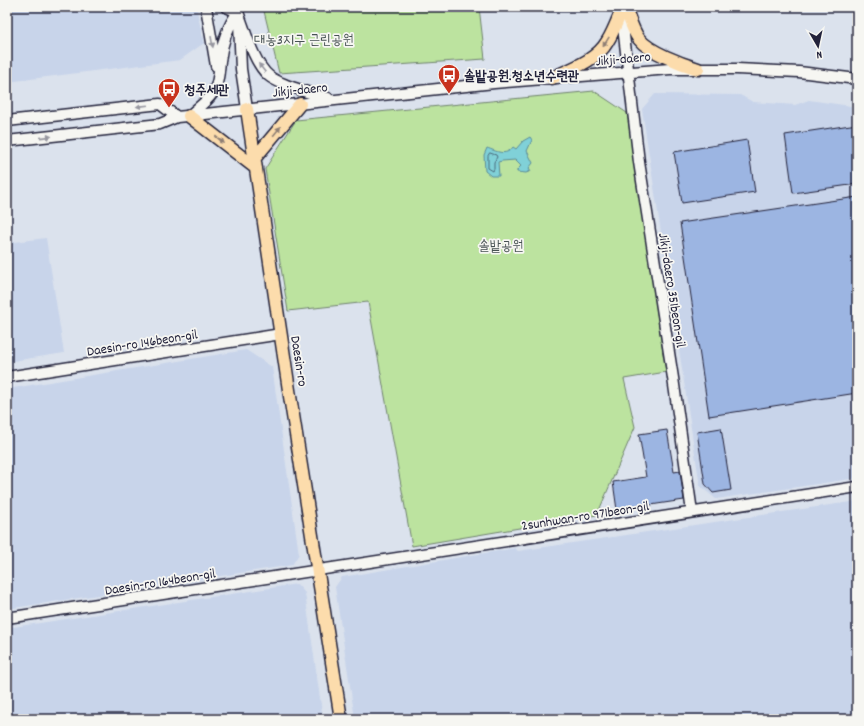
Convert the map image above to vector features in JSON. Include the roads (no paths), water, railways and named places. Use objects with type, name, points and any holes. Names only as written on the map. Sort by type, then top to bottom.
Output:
[{"type":"main road","points":[[624,7],[639,39],[646,45],[677,61],[698,69]]},
{"type":"main road","points":[[552,78],[585,62],[599,52],[607,43],[624,7]]},
{"type":"main road","points":[[183,116],[255,164],[300,104]]},
{"type":"main road","name":"Daesin-ro","points":[[247,109],[341,719]]},
{"type":"street","points":[[206,7],[218,77]]},
{"type":"street","points":[[226,7],[238,9]]},
{"type":"street","name":"Jikji-daero 351beon-gil","points":[[624,7],[624,35],[627,72],[639,162],[673,378],[692,512]]},
{"type":"street","points":[[7,121],[160,104],[183,116],[212,95],[218,77],[222,44],[238,9]]},
{"type":"street","points":[[238,9],[256,59],[268,76],[276,81],[299,90],[335,100]]},
{"type":"street","name":"Daesin-ro","points":[[238,9],[241,69],[247,109]]},
{"type":"street","name":"Jikji-daero","points":[[7,141],[160,124],[183,116],[494,83],[627,72],[670,69],[737,68],[799,72],[857,79]]},
{"type":"street","name":"Daesin-ro 146beon-gil","points":[[7,377],[281,334]]},
{"type":"street","name":"2sunhwan-ro 971beon-gil","points":[[318,571],[857,487]]},
{"type":"street","name":"Daesin-ro 164beon-gil","points":[[7,618],[318,571]]},
{"type":"water","points":[[530,137],[532,140],[527,151],[533,163],[529,168],[531,171],[526,173],[517,172],[521,166],[515,160],[498,162],[499,176],[491,176],[485,171],[484,155],[487,148],[504,153],[513,147],[516,149],[523,141]]},
{"type":"place","name":"솔밭공원.청소년수련관","points":[[449,94]]},
{"type":"place","name":"청주세관","points":[[169,108]]},
{"type":"park label","name":"대농3지구 근린공원","points":[[304,39]]},
{"type":"park label","name":"솔밭공원","points":[[501,245]]}]
